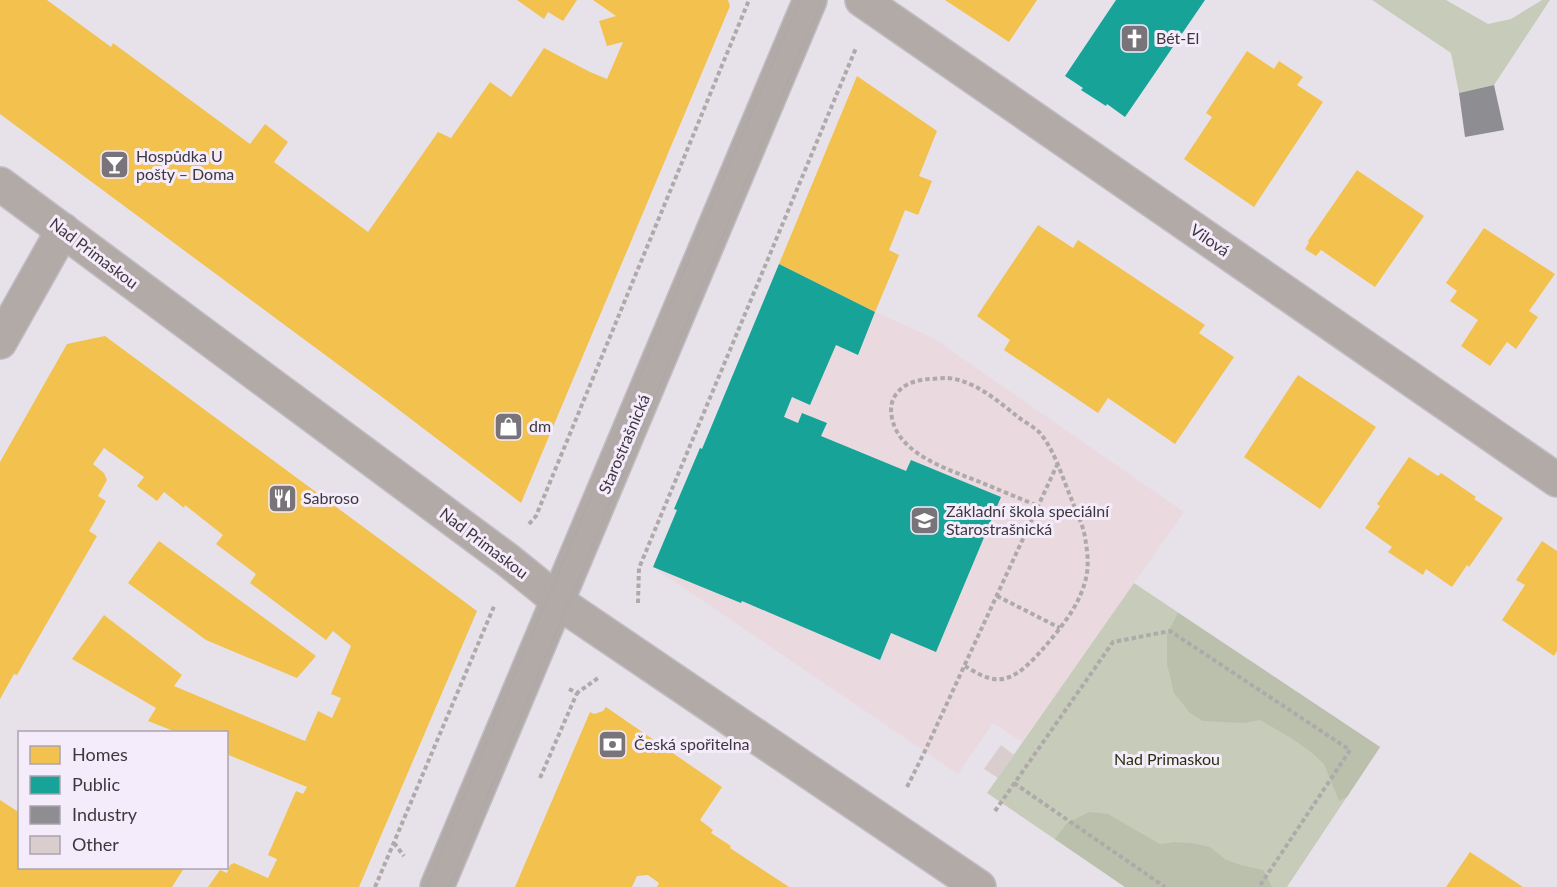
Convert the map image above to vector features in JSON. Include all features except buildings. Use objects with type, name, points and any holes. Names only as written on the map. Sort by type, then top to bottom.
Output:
[{"type":"street","name":"Starostrašnická","points":[[437,887],[810,0]]},
{"type":"street","name":"Vilová","points":[[862,0],[1557,480]]},
{"type":"street","name":"Nad Primaskou","points":[[0,184],[509,561],[558,601],[979,887]]},
{"type":"street","points":[[0,342],[63,230]]},
{"type":"path","points":[[529,524],[536,516],[749,0]]},
{"type":"path","points":[[638,603],[639,568],[858,43]]},
{"type":"path","points":[[965,666],[989,678],[1007,678],[1018,673],[1030,663],[1073,609],[1085,582],[1088,560],[1083,530],[1051,450],[1040,433],[992,396],[948,378],[919,380],[906,384],[897,393],[892,400],[890,410],[893,423],[899,435],[910,447],[941,467],[1038,506]]},
{"type":"path","points":[[888,825],[965,666],[1057,464]]},
{"type":"path","points":[[375,887],[477,648],[496,596]]},
{"type":"path","points":[[997,596],[1060,628]]},
{"type":"path","points":[[995,810],[1113,642],[1170,631],[1350,750],[1258,887]]},
{"type":"path","points":[[477,648],[483,651]]},
{"type":"path","points":[[540,778],[577,693],[602,673]]},
{"type":"path","points":[[568,689],[577,693]]},
{"type":"path","points":[[1014,783],[1165,887]]},
{"type":"shaded area","name":"Základní škola speciální Starostrašnická","points":[[779,264],[933,338],[1184,512],[1022,742],[993,723],[958,774],[653,567],[677,510],[674,509],[700,448],[702,449]]},
{"type":"green space","points":[[1372,0],[1446,0],[1488,24],[1511,19],[1542,0],[1550,0],[1494,85],[1459,93],[1451,53]]},
{"type":"green space","name":"Nad Primaskou","points":[[1134,583],[1380,747],[1287,887],[1125,887],[987,793]]},
{"type":"green space","points":[[1178,613],[1380,747],[1347,797],[1339,801],[1324,764],[1311,752],[1260,720],[1244,723],[1203,721],[1190,713],[1174,693],[1167,664],[1167,634]]},
{"type":"green space","points":[[1089,812],[1108,814],[1160,844],[1175,842],[1210,847],[1226,860],[1263,870],[1272,887],[1125,887],[1055,839],[1067,823]]},
{"type":"tram line","points":[[427,887],[696,242],[800,0]]},
{"type":"tram line","points":[[449,887],[822,0]]},
{"type":"place","name":"Bét-El","points":[[1135,38]]},
{"type":"place","name":"Hospůdka U pošty – Doma","points":[[115,165]]},
{"type":"place","name":"dm","points":[[508,426]]},
{"type":"place","name":"Sabroso","points":[[282,498]]},
{"type":"place","name":"Základní škola speciální Starostrašnická","points":[[925,520]]},
{"type":"place","name":"Česká spořitelna","points":[[613,744]]}]
